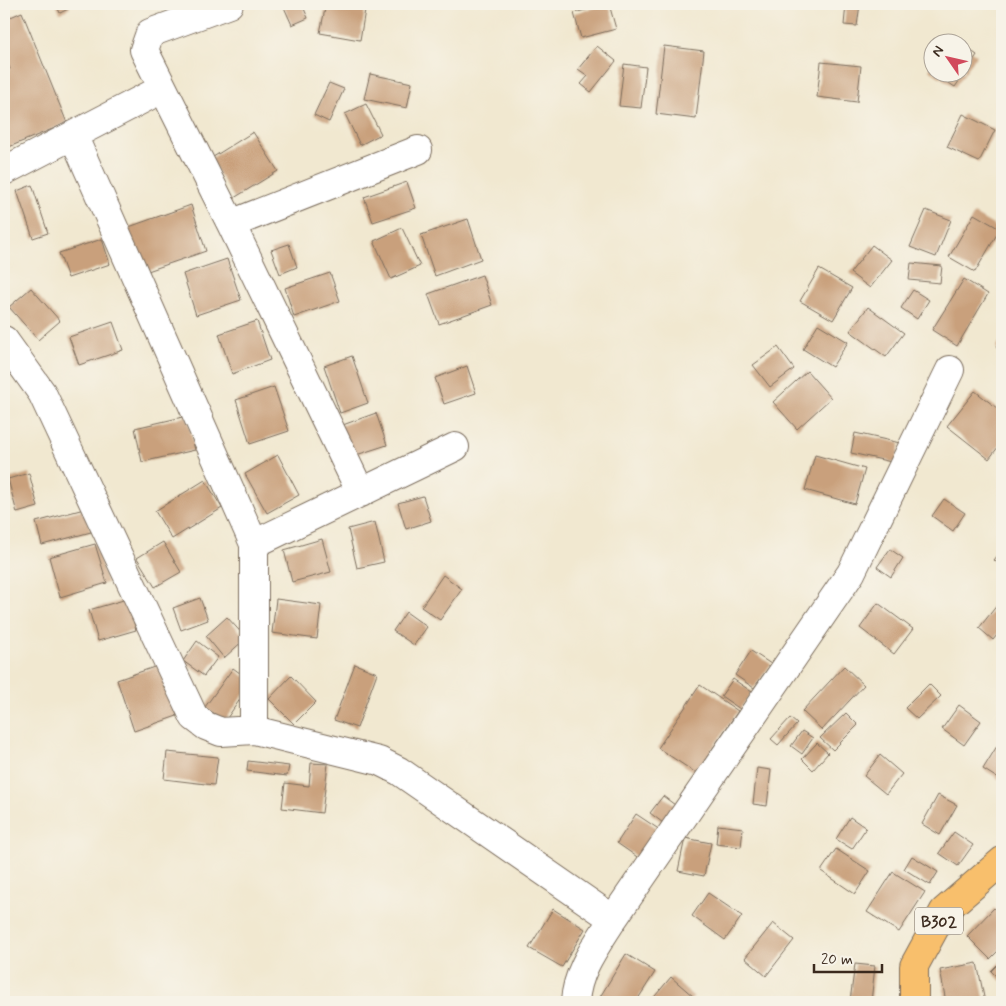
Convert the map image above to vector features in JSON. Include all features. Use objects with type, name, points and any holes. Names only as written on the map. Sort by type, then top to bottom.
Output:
[{"type":"main road","name":"B302","points":[[914,1002],[914,966],[944,911],[1002,861]]},
{"type":"street","points":[[229,4],[150,33],[144,50],[231,224],[361,493]]},
{"type":"street","points":[[4,171],[162,89]]},
{"type":"street","points":[[73,136],[254,544],[254,730]]},
{"type":"street","points":[[231,224],[418,150]]},
{"type":"street","points":[[4,340],[42,393],[194,716],[206,726],[221,732],[254,730],[379,761],[399,771],[613,919]]},
{"type":"street","points":[[575,1002],[576,986],[581,969],[613,919],[851,573],[950,370]]},
{"type":"street","points":[[254,544],[454,447]]},
{"type":"building","points":[[56,4],[68,4],[70,8],[60,13]]},
{"type":"building","points":[[302,4],[308,18],[292,25],[283,5]]},
{"type":"building","points":[[326,4],[366,4],[360,40],[320,33]]},
{"type":"building","points":[[609,4],[616,29],[581,38],[574,13]]},
{"type":"building","points":[[743,4],[772,4],[771,8]]},
{"type":"building","points":[[846,4],[860,4],[857,26],[844,25]]},
{"type":"building","points":[[22,12],[67,123],[4,149],[4,71],[10,69],[4,54],[4,20]]},
{"type":"building","points":[[597,46],[616,61],[591,92],[581,84],[588,76],[578,69]]},
{"type":"building","points":[[664,46],[704,51],[696,119],[656,114]]},
{"type":"building","points":[[821,62],[861,66],[857,102],[817,97]]},
{"type":"building","points":[[624,64],[646,67],[641,108],[619,106]]},
{"type":"building","points":[[370,74],[412,83],[407,108],[364,99]]},
{"type":"building","points":[[947,82],[958,82],[955,87]]},
{"type":"building","points":[[329,83],[344,89],[329,122],[314,115]]},
{"type":"building","points":[[366,104],[381,134],[360,145],[345,114]]},
{"type":"building","points":[[963,114],[995,130],[979,162],[947,147]]},
{"type":"building","points":[[253,132],[278,171],[234,198],[210,159]]},
{"type":"building","points":[[407,182],[416,208],[373,222],[364,197]]},
{"type":"building","points":[[32,185],[48,233],[33,238],[17,191]]},
{"type":"building","points":[[191,205],[206,251],[142,273],[126,228]]},
{"type":"building","points":[[926,210],[951,220],[936,257],[910,247]]},
{"type":"building","points":[[974,214],[1000,229],[975,272],[949,257]]},
{"type":"building","points":[[468,219],[481,259],[435,276],[421,235]]},
{"type":"building","points":[[402,228],[420,266],[391,279],[374,241]]},
{"type":"building","points":[[102,239],[110,264],[68,278],[59,253]]},
{"type":"building","points":[[289,244],[297,267],[280,274],[271,250]]},
{"type":"building","points":[[872,245],[892,260],[870,288],[850,273]]},
{"type":"building","points":[[227,259],[241,300],[196,315],[183,274]]},
{"type":"building","points":[[911,263],[942,266],[940,283],[909,280]]},
{"type":"building","points":[[819,269],[852,288],[833,320],[800,301]]},
{"type":"building","points":[[330,273],[340,301],[294,317],[285,288]]},
{"type":"building","points":[[482,275],[492,305],[439,324],[428,294]]},
{"type":"building","points":[[964,279],[988,294],[957,346],[932,330]]},
{"type":"building","points":[[31,288],[60,321],[38,340],[9,307]]},
{"type":"building","points":[[913,290],[929,300],[917,319],[901,308]]},
{"type":"building","points":[[868,307],[904,333],[886,357],[850,331]]},
{"type":"building","points":[[257,321],[270,360],[232,374],[219,334]]},
{"type":"building","points":[[113,322],[123,350],[79,365],[69,337]]},
{"type":"building","points":[[818,324],[848,342],[832,367],[803,349]]},
{"type":"building","points":[[1002,340],[1002,354],[996,347]]},
{"type":"building","points":[[778,347],[794,369],[770,387],[753,365]]},
{"type":"building","points":[[352,356],[368,403],[340,413],[324,366]]},
{"type":"building","points":[[467,366],[476,393],[444,404],[435,378]]},
{"type":"building","points":[[807,371],[831,398],[797,429],[773,402]]},
{"type":"building","points":[[274,387],[289,431],[250,444],[236,400]]},
{"type":"building","points":[[975,391],[1002,412],[1002,442],[989,459],[947,426]]},
{"type":"building","points":[[376,413],[387,445],[350,457],[340,426]]},
{"type":"building","points":[[187,416],[195,450],[142,462],[135,428]]},
{"type":"building","points":[[855,433],[900,443],[896,463],[851,453]]},
{"type":"building","points":[[278,455],[299,495],[267,513],[245,474]]},
{"type":"building","points":[[815,455],[865,469],[855,504],[805,490]]},
{"type":"building","points":[[29,473],[38,507],[17,513],[8,479]]},
{"type":"building","points":[[205,480],[222,508],[172,539],[155,511]]},
{"type":"building","points":[[423,496],[431,521],[406,529],[398,503]]},
{"type":"building","points":[[944,499],[965,513],[953,531],[932,516]]},
{"type":"building","points":[[84,509],[91,532],[42,545],[36,522]]},
{"type":"building","points":[[375,522],[384,562],[357,568],[348,529]]},
{"type":"building","points":[[322,539],[331,572],[292,582],[284,550]]},
{"type":"building","points":[[163,542],[181,572],[155,587],[137,558]]},
{"type":"building","points":[[95,544],[107,583],[60,597],[49,557]]},
{"type":"building","points":[[890,549],[903,558],[891,577],[877,567]]},
{"type":"building","points":[[1002,550],[1002,567],[994,560]]},
{"type":"building","points":[[443,575],[462,589],[440,620],[421,607]]},
{"type":"building","points":[[200,598],[208,620],[181,630],[173,608]]},
{"type":"building","points":[[127,599],[136,630],[98,641],[89,610]]},
{"type":"building","points":[[276,599],[321,605],[317,639],[272,633]]},
{"type":"building","points":[[878,603],[913,629],[894,654],[860,628]]},
{"type":"building","points":[[998,604],[1002,607],[1002,629],[993,640],[979,628]]},
{"type":"building","points":[[406,612],[427,627],[414,645],[393,631]]},
{"type":"building","points":[[227,617],[246,638],[224,658],[206,636]]},
{"type":"building","points":[[197,641],[218,657],[204,676],[183,661]]},
{"type":"building","points":[[751,651],[771,664],[754,688],[735,675]]},
{"type":"building","points":[[355,664],[377,673],[357,728],[334,720]]},
{"type":"building","points":[[160,665],[177,716],[134,731],[117,680]]},
{"type":"building","points":[[844,666],[864,685],[822,730],[802,711]]},
{"type":"building","points":[[233,668],[252,682],[225,721],[205,707]]},
{"type":"building","points":[[291,676],[316,702],[294,724],[269,699]]},
{"type":"building","points":[[733,679],[752,692],[740,709],[721,696]]},
{"type":"building","points":[[929,684],[941,696],[917,719],[905,708]]},
{"type":"building","points":[[700,685],[738,711],[696,773],[658,748]]},
{"type":"building","points":[[959,705],[981,721],[964,745],[942,729]]},
{"type":"building","points":[[846,713],[858,725],[833,750],[820,738]]},
{"type":"building","points":[[790,718],[797,724],[778,745],[771,739]]},
{"type":"building","points":[[802,731],[813,738],[802,754],[791,746]]},
{"type":"building","points":[[1002,738],[1002,781],[983,769]]},
{"type":"building","points":[[817,743],[828,753],[813,770],[802,759]]},
{"type":"building","points":[[167,752],[218,757],[214,785],[164,779]]},
{"type":"building","points":[[880,755],[902,774],[886,794],[864,776]]},
{"type":"building","points":[[248,761],[289,766],[287,776],[247,771]]},
{"type":"building","points":[[311,763],[328,764],[322,813],[282,808],[285,783],[309,786]]},
{"type":"building","points":[[757,768],[771,770],[767,806],[753,804]]},
{"type":"building","points":[[938,795],[957,805],[940,835],[922,824]]},
{"type":"building","points":[[663,796],[679,808],[667,826],[650,813]]},
{"type":"building","points":[[636,814],[663,832],[643,861],[617,843]]},
{"type":"building","points":[[850,817],[866,828],[852,849],[836,839]]},
{"type":"building","points":[[718,825],[743,828],[741,847],[716,844]]},
{"type":"building","points":[[954,832],[973,845],[958,866],[939,853]]},
{"type":"building","points":[[685,838],[711,843],[704,876],[678,871]]},
{"type":"building","points":[[836,849],[870,871],[855,894],[821,871]]},
{"type":"building","points":[[912,856],[938,872],[930,885],[904,869]]},
{"type":"building","points":[[893,872],[925,892],[899,932],[867,912]]},
{"type":"building","points":[[708,893],[742,916],[725,940],[692,916]]},
{"type":"building","points":[[994,908],[1002,916],[1002,947],[990,959],[967,936]]},
{"type":"building","points":[[553,909],[585,929],[562,967],[529,948]]},
{"type":"building","points":[[773,923],[794,940],[766,976],[745,958]]},
{"type":"building","points":[[626,954],[655,972],[636,1002],[609,1002],[600,997]]},
{"type":"building","points":[[1002,960],[1002,982],[991,971]]},
{"type":"building","points":[[977,963],[985,1002],[946,1002],[940,970]]},
{"type":"building","points":[[855,964],[875,966],[871,1002],[850,1001]]},
{"type":"building","points":[[671,977],[694,997],[689,1002],[650,1002]]}]
